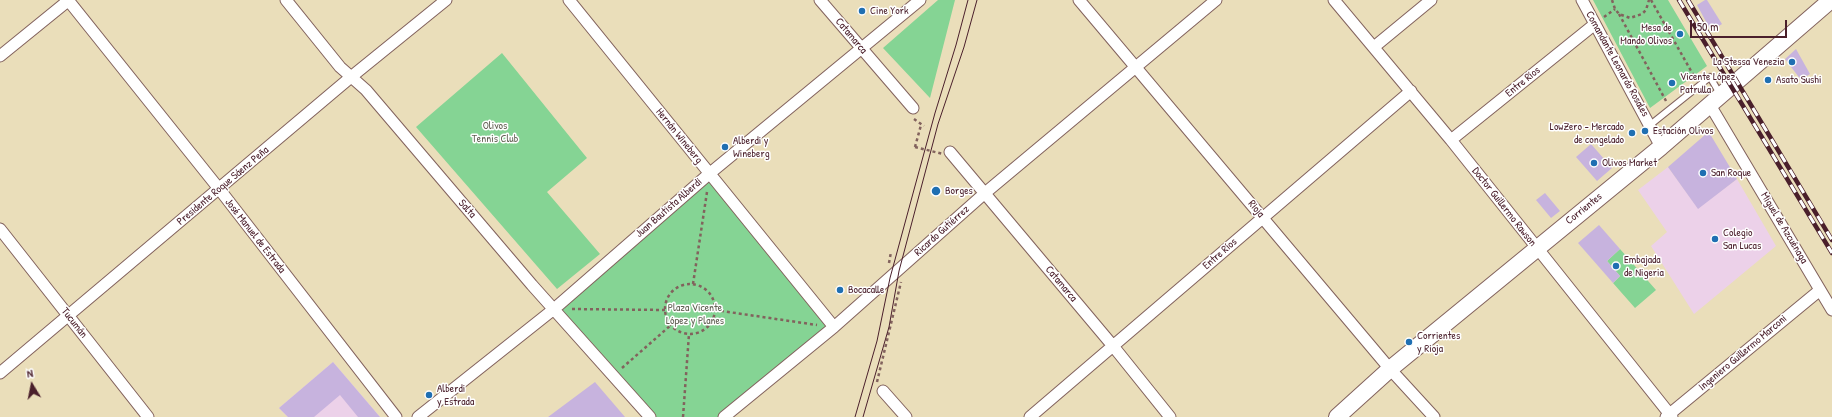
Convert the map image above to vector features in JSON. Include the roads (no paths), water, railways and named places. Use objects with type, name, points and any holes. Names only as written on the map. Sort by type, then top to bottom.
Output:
[{"type":"street","points":[[0,56],[69,0]]},
{"type":"street","name":"José Manuel de Estrada","points":[[69,0],[220,190],[396,417]]},
{"type":"street","name":"Salta","points":[[286,0],[340,67],[366,90],[554,309],[650,417]]},
{"type":"street","name":"Presidente Roque Sáenz Peña","points":[[0,373],[67,315],[220,190],[351,78],[446,0]]},
{"type":"street","name":"Hernán Wineberg","points":[[569,0],[834,327]]},
{"type":"street","name":"Catamarca","points":[[820,0],[913,108]]},
{"type":"street","name":"Juan Bautista Alberdi","points":[[418,417],[554,309],[709,174],[862,50],[920,0]]},
{"type":"street","name":"Rioja","points":[[1079,0],[1390,368],[1434,417]]},
{"type":"street","name":"Ricardo Gutiérrez","points":[[724,417],[834,327],[985,193],[1216,0]]},
{"type":"street","name":"Doctor Guillermo Rawson","points":[[1334,0],[1452,140],[1669,416]]},
{"type":"street","points":[[1374,47],[1431,0]]},
{"type":"street","name":"Comandante Leonardo Rosales","points":[[1582,0],[1662,147]]},
{"type":"street","name":"Corrientes","points":[[1337,417],[1390,368],[1662,147],[1831,0]]},
{"type":"street","name":"Entre Ríos","points":[[1452,140],[1595,24]]},
{"type":"street","name":"Entre Ríos","points":[[1030,417],[1411,91]]},
{"type":"street","name":"Miguel de Azcuénaga","points":[[1716,100],[1832,310]]},
{"type":"street","name":"Catamarca","points":[[947,153],[985,193],[1113,346],[1170,417]]},
{"type":"street","name":"Tucumán","points":[[0,229],[148,417]]},
{"type":"street","name":"Ingeniero Guillermo Marconi","points":[[1669,416],[1820,290]]},
{"type":"street","points":[[883,391],[906,417]]},
{"type":"lane","points":[[1651,126],[1710,77],[1716,100]]},
{"type":"tram line","points":[[855,417],[877,341],[890,278],[935,113],[968,0]]},
{"type":"tram line","points":[[863,417],[889,327],[899,271],[938,124],[964,47],[977,0]]},
{"type":"railway","points":[[1679,0],[1832,253]]},
{"type":"railway","points":[[1688,0],[1832,240]]},
{"type":"place","name":"Cine York","points":[[862,11]]},
{"type":"place","name":"Mesa de Mando Olivos","points":[[1680,34]]},
{"type":"place","name":"La Stessa Venezia","points":[[1792,62]]},
{"type":"place","name":"Asato Sushi","points":[[1768,80]]},
{"type":"place","name":"Vicente López Patrulla","points":[[1672,83]]},
{"type":"place","name":"Estación Olivos","points":[[1645,131]]},
{"type":"place","name":"LowZero - Mercado de congelado","points":[[1632,133]]},
{"type":"place","name":"Alberdi y Wineberg","points":[[725,147]]},
{"type":"place","name":"Olivos Market","points":[[1594,163]]},
{"type":"place","name":"San Roque","points":[[1703,173]]},
{"type":"place","name":"Borges","points":[[936,191]]},
{"type":"place","name":"Colegio San Lucas","points":[[1715,239]]},
{"type":"place","name":"Embajada de Nigeria","points":[[1616,266]]},
{"type":"place","name":"Bocacalle","points":[[840,290]]},
{"type":"place","name":"Corrientes y Rioja","points":[[1409,342]]},
{"type":"place","name":"Alberdi y Estrada","points":[[429,395]]},
{"type":"park label","name":"Olivos Tennis Club","points":[[495,132]]},
{"type":"park label","name":"Plaza Vicente López y Planes","points":[[695,314]]}]
